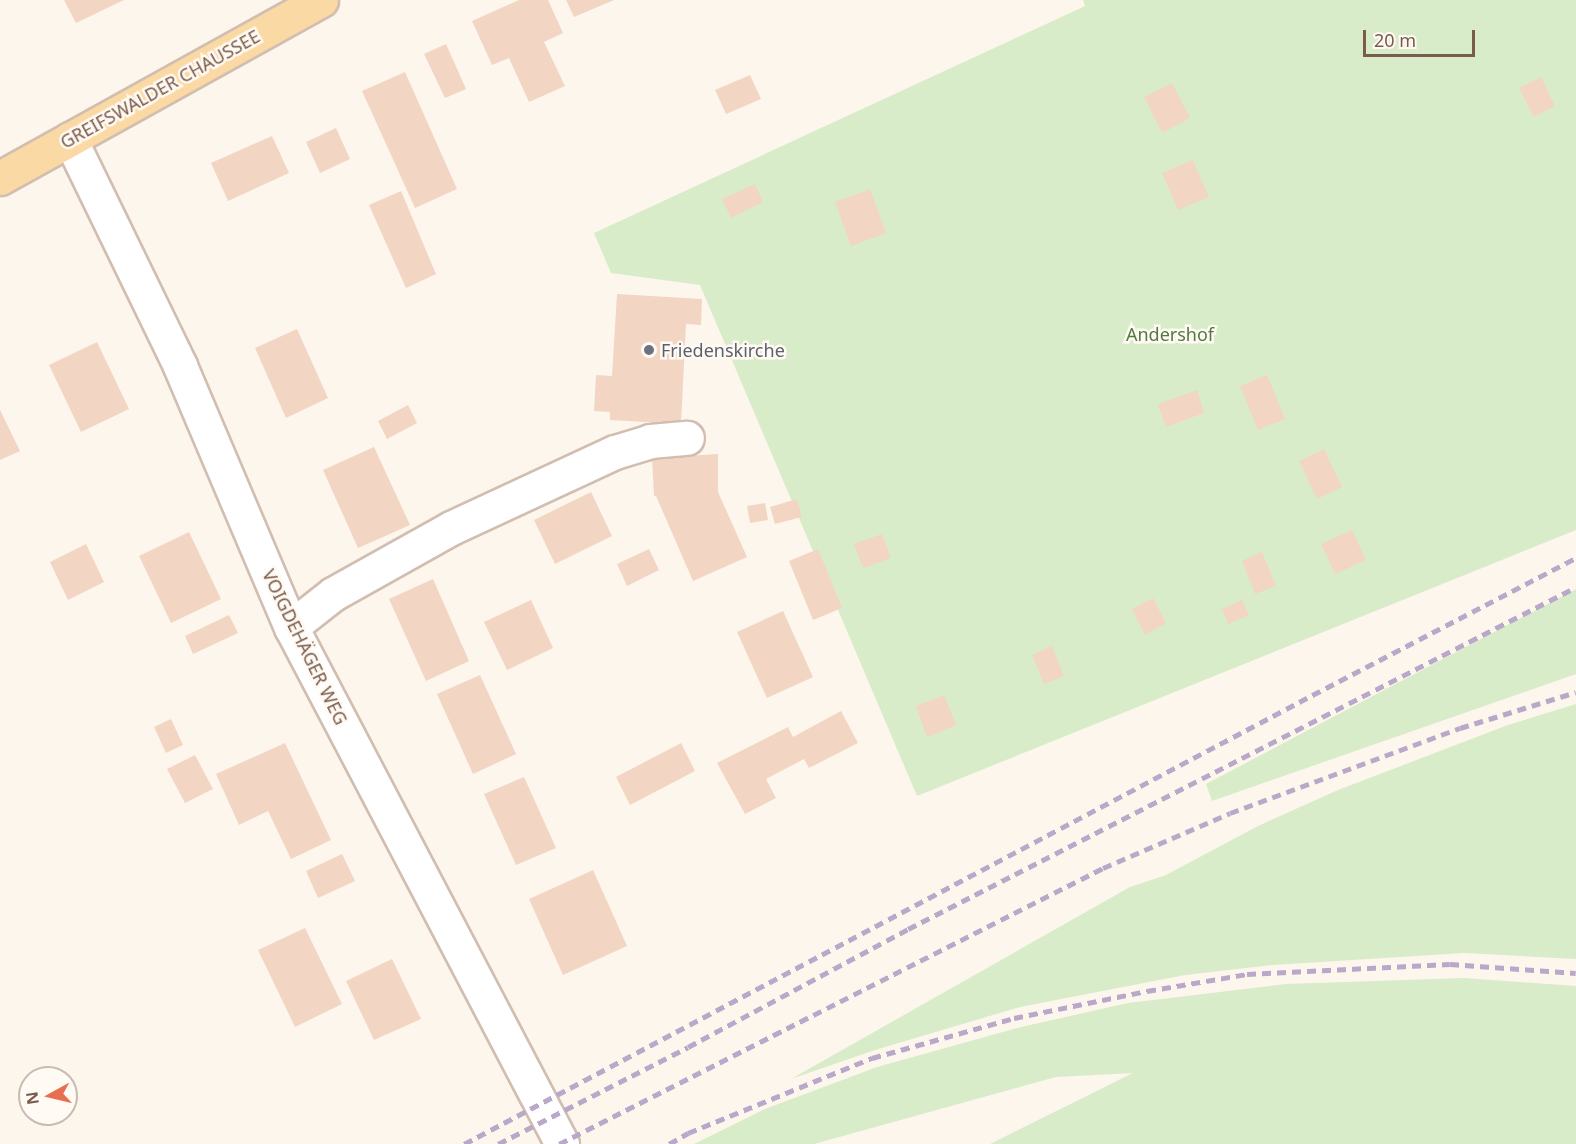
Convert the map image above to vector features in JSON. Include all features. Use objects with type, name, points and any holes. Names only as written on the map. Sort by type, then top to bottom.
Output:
[{"type":"main road","name":"GREIFSWALDER CHAUSSEE","points":[[0,178],[321,0]]},
{"type":"street","name":"VOIGDEHÄGER WEG","points":[[70,139],[180,366],[291,627],[562,1144]]},
{"type":"street","points":[[291,627],[333,594],[451,528],[615,452],[650,441],[687,438]]},
{"type":"green space","name":"Andershof","points":[[1083,0],[1576,0],[1576,530],[917,796],[700,285],[611,273],[594,233],[1085,6]]},
{"type":"green space","points":[[1576,589],[1576,674],[1212,801],[1206,784]]},
{"type":"green space","points":[[1576,704],[1576,959],[1464,953],[1273,965],[1185,975],[1020,1007],[875,1050],[791,1079],[1130,887],[1166,875],[1258,826],[1338,790],[1508,725]]},
{"type":"green space","points":[[1464,978],[1576,986],[1576,1144],[990,1144],[1133,1073],[1056,1077],[814,1144],[694,1144],[765,1109],[877,1067],[1021,1027],[1128,1003],[1286,984]]},
{"type":"building","points":[[64,0],[124,0],[76,23]]},
{"type":"building","points":[[519,0],[548,0],[563,33],[544,42],[565,86],[529,102],[509,58],[492,65],[472,21]]},
{"type":"building","points":[[566,0],[614,0],[574,17]]},
{"type":"building","points":[[446,44],[466,89],[445,98],[424,54]]},
{"type":"building","points":[[405,72],[457,189],[415,208],[362,91]]},
{"type":"building","points":[[750,75],[761,99],[726,114],[715,90]]},
{"type":"building","points":[[1541,77],[1555,106],[1534,117],[1519,88]]},
{"type":"building","points":[[1172,83],[1190,118],[1162,133],[1144,97]]},
{"type":"building","points":[[336,128],[350,159],[320,173],[306,142]]},
{"type":"building","points":[[272,136],[289,173],[228,201],[211,163]]},
{"type":"building","points":[[1193,160],[1209,197],[1178,210],[1162,173]]},
{"type":"building","points":[[755,184],[763,202],[731,218],[722,199]]},
{"type":"building","points":[[870,189],[886,233],[851,246],[835,202]]},
{"type":"building","points":[[401,191],[436,274],[406,288],[369,205]]},
{"type":"building","name":"Friedenskirche","points":[[617,294],[702,299],[701,325],[686,324],[681,424],[610,420],[610,412],[594,411],[596,375],[612,376]]},
{"type":"building","points":[[297,329],[328,398],[286,418],[255,348]]},
{"type":"building","points":[[97,342],[129,409],[81,432],[49,365]]},
{"type":"building","points":[[1267,375],[1285,419],[1258,430],[1240,386]]},
{"type":"building","points":[[1197,390],[1204,413],[1166,427],[1158,404]]},
{"type":"building","points":[[408,405],[417,423],[387,439],[378,421]]},
{"type":"building","points":[[0,410],[20,451],[0,460]]},
{"type":"building","points":[[374,447],[410,525],[358,548],[323,470]]},
{"type":"building","points":[[1324,449],[1342,487],[1317,499],[1299,461]]},
{"type":"building","points":[[718,454],[718,492],[747,557],[693,581],[656,496],[654,496],[652,458]]},
{"type":"building","points":[[591,492],[612,536],[555,564],[534,520]]},
{"type":"building","points":[[797,499],[802,517],[775,524],[770,507]]},
{"type":"building","points":[[765,503],[768,520],[750,523],[747,506]]},
{"type":"building","points":[[1352,530],[1366,560],[1335,574],[1321,544]]},
{"type":"building","points":[[189,532],[221,599],[171,623],[139,556]]},
{"type":"building","points":[[882,534],[891,558],[863,568],[854,544]]},
{"type":"building","points":[[86,544],[104,582],[68,600],[50,562]]},
{"type":"building","points":[[649,549],[659,570],[627,586],[617,564]]},
{"type":"building","points":[[818,549],[842,608],[813,620],[789,561]]},
{"type":"building","points":[[1262,552],[1276,586],[1255,594],[1242,561]]},
{"type":"building","points":[[433,579],[469,661],[426,681],[389,599]]},
{"type":"building","points":[[1153,598],[1166,623],[1145,635],[1132,609]]},
{"type":"building","points":[[531,600],[553,648],[507,670],[484,622]]},
{"type":"building","points":[[1242,600],[1249,615],[1228,624],[1222,609]]},
{"type":"building","points":[[783,611],[813,677],[767,698],[737,632]]},
{"type":"building","points":[[229,615],[238,633],[193,654],[185,636]]},
{"type":"building","points":[[1052,646],[1064,676],[1044,684],[1032,655]]},
{"type":"building","points":[[480,675],[516,754],[473,774],[437,694]]},
{"type":"building","points":[[944,695],[956,725],[927,737],[916,706]]},
{"type":"building","points":[[841,711],[858,743],[809,768],[804,759],[766,779],[776,798],[745,814],[717,763],[788,727],[793,737]]},
{"type":"building","points":[[171,719],[183,745],[166,753],[154,727]]},
{"type":"building","points":[[285,743],[331,840],[291,859],[268,811],[239,825],[216,774]]},
{"type":"building","points":[[681,743],[695,771],[630,805],[616,777]]},
{"type":"building","points":[[195,755],[213,789],[185,803],[167,769]]},
{"type":"building","points":[[524,777],[556,848],[516,865],[484,794]]},
{"type":"building","points":[[342,854],[355,881],[318,898],[306,871]]},
{"type":"building","points":[[593,870],[627,946],[563,975],[529,899]]},
{"type":"building","points":[[305,928],[342,1004],[295,1027],[258,950]]},
{"type":"building","points":[[392,959],[421,1019],[374,1040],[346,981]]},
{"type":"railway","points":[[464,1144],[1576,558]]},
{"type":"railway","points":[[498,1144],[688,1047],[908,929],[1576,587]]},
{"type":"railway","points":[[559,1144],[1103,868],[1230,813],[1460,728],[1576,692]]},
{"type":"railway","points":[[669,1144],[688,1133],[872,1058],[1014,1018],[1147,991],[1247,974],[1450,964],[1576,973]]},
{"type":"place","name":"Friedenskirche","points":[[649,350]]}]
